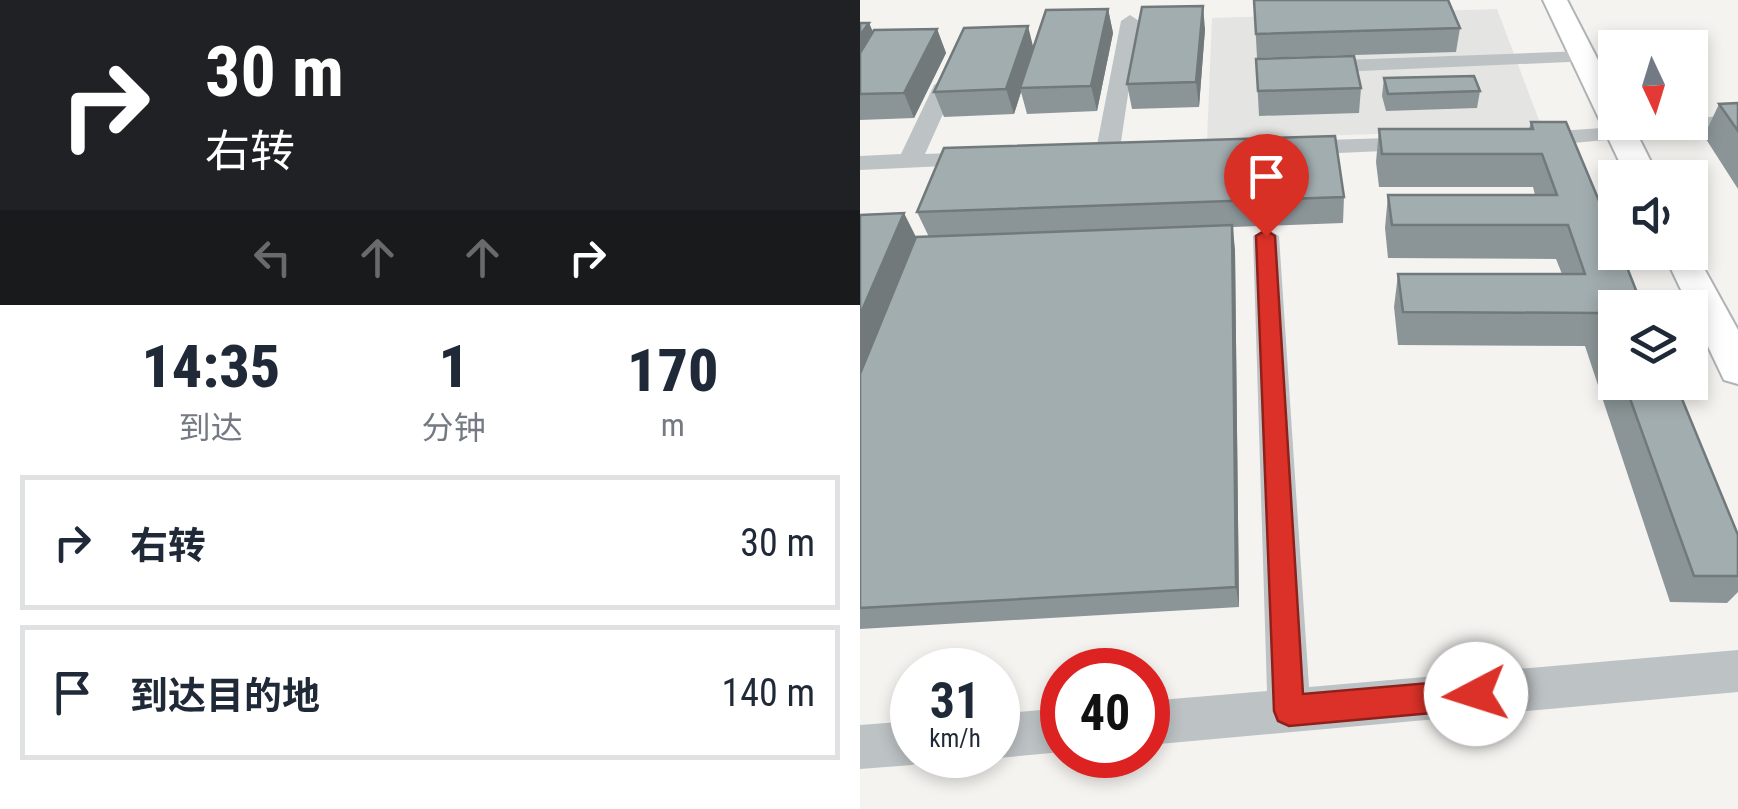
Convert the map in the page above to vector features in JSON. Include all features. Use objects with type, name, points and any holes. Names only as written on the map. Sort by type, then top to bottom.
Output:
[{"type":"main road","points":[[1555,0],[1598,86]]},
{"type":"main road","points":[[1689,270],[1738,369]]},
{"type":"street","points":[[1106,155],[1130,22]]},
{"type":"street","points":[[1285,68],[1584,57]]},
{"type":"street","points":[[910,162],[944,85]]},
{"type":"street","points":[[1708,122],[1738,121]]},
{"type":"street","points":[[1510,141],[1598,128]]},
{"type":"street","points":[[1279,149],[1452,143]]},
{"type":"street","points":[[860,163],[1008,158]]},
{"type":"street","points":[[1266,236],[1289,711]]},
{"type":"street","points":[[1170,721],[1738,670]]},
{"type":"street","points":[[860,747],[890,745]]},
{"type":"shaded area","points":[[1497,9],[1542,128],[1207,140],[1212,18]]},
{"type":"building","points":[[1254,0],[1448,0],[1460,28],[1256,34]]},
{"type":"building","points":[[1203,6],[1196,82],[1127,84],[1142,7]]},
{"type":"building","points":[[1108,9],[1091,86],[1020,88],[1046,10]]},
{"type":"building","points":[[1028,26],[1006,89],[934,92],[964,28]]},
{"type":"building","points":[[937,29],[904,93],[860,94],[860,53],[874,30]]},
{"type":"building","points":[[1354,56],[1361,88],[1258,91],[1256,59]]},
{"type":"building","points":[[1474,76],[1480,91],[1388,94],[1384,78]]},
{"type":"building","points":[[1738,103],[1738,131],[1719,104]]},
{"type":"building","points":[[1531,122],[1566,122],[1598,198],[1598,270],[1628,270],[1636,290],[1598,290],[1598,313],[1403,312],[1398,274],[1585,274],[1568,225],[1392,225],[1388,195],[1557,195],[1542,154],[1382,154],[1379,129],[1533,129]]},
{"type":"building","points":[[1335,136],[1344,197],[917,212],[944,148]]},
{"type":"building","points":[[904,213],[860,315],[860,215]]},
{"type":"building","points":[[1232,225],[1236,587],[860,608],[860,374],[916,237]]},
{"type":"building","points":[[1630,400],[1682,400],[1738,535],[1738,576],[1694,576]]},
{"type":"route","points":[[1266,236],[1289,711],[1476,694]]}]
